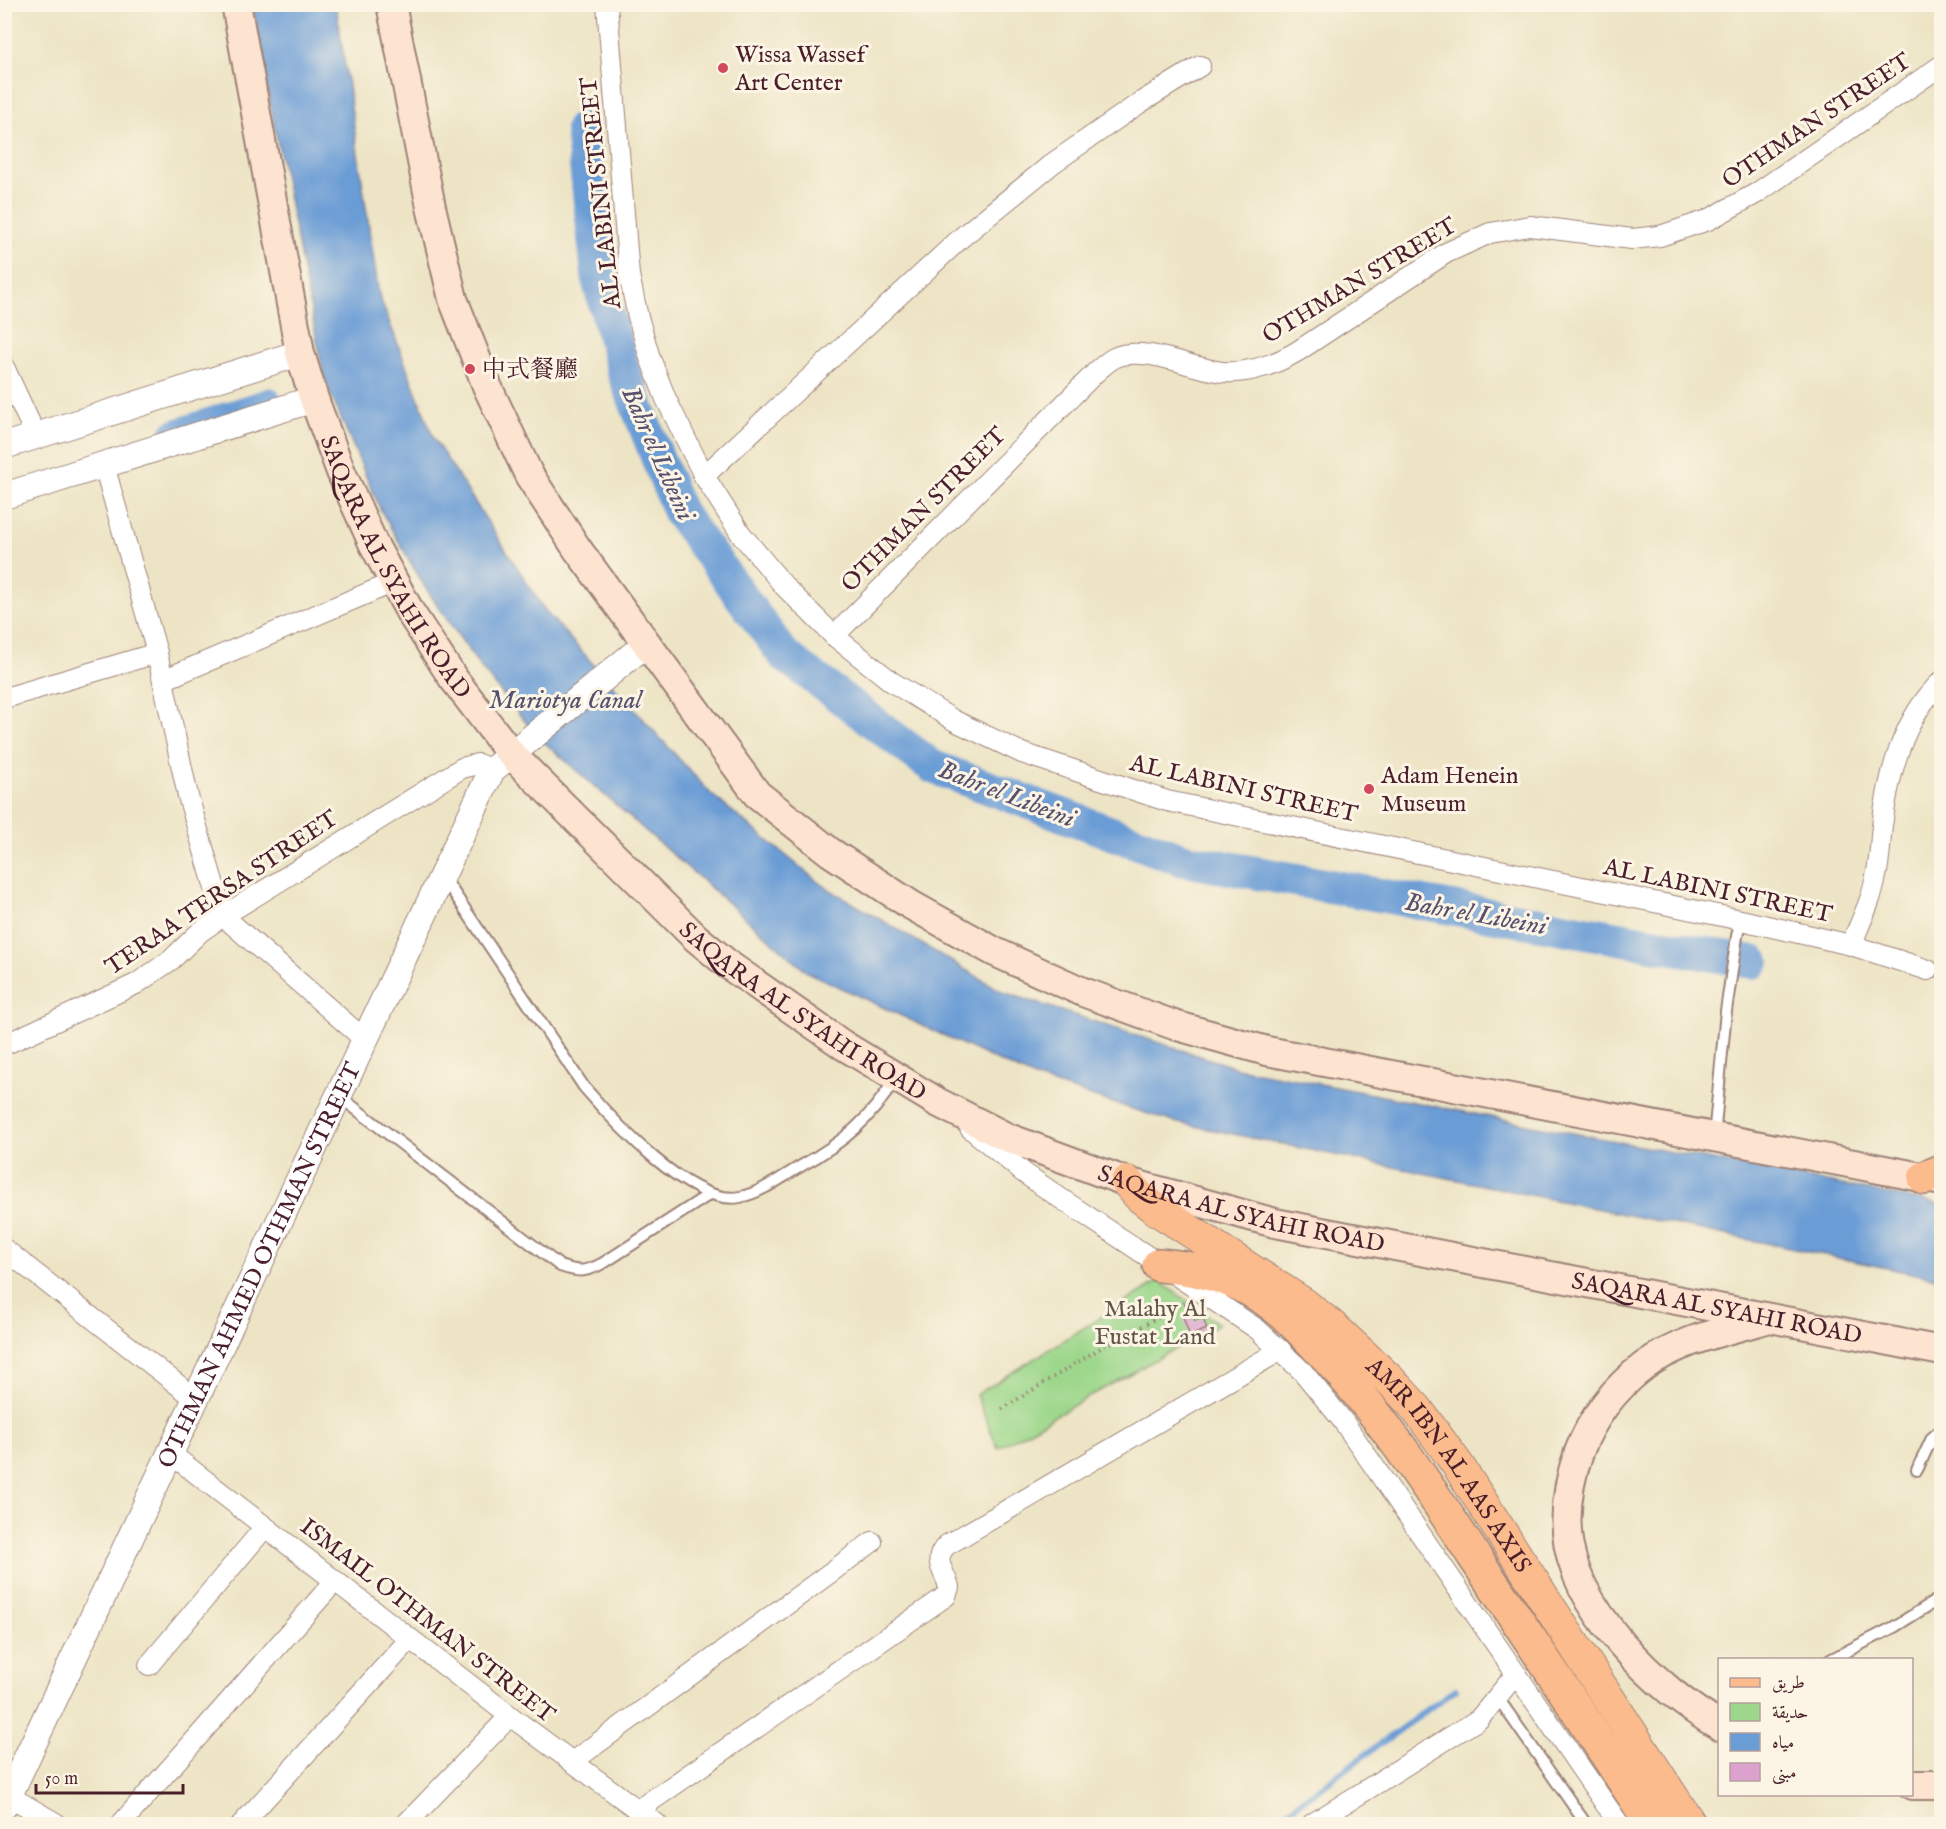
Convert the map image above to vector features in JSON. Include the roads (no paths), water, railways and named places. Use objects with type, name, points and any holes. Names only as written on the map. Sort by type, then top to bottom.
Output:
[{"type":"highway","points":[[1159,1265],[1181,1266],[1242,1285],[1278,1308],[1345,1377],[1392,1434],[1652,1824]]},
{"type":"main road","name":"SAQARA AL SYAHI ROAD","points":[[236,4],[300,353],[341,472],[373,543],[410,612],[453,678],[512,754],[695,937],[766,993],[843,1045],[937,1102],[1006,1137],[1127,1182],[1275,1222],[1941,1351]]},
{"type":"main road","points":[[392,4],[431,207],[450,287],[487,386],[529,475],[639,650],[758,794],[830,852],[911,905],[995,952],[1083,992],[1174,1025],[1267,1051],[1714,1138],[1936,1177]]},
{"type":"main road","name":"AMR IBN AL AAS AXIS","points":[[1127,1182],[1139,1196],[1156,1209],[1304,1304],[1363,1353],[1409,1401],[1457,1464],[1690,1824]]},
{"type":"main road","points":[[1718,1725],[1678,1699],[1656,1680],[1617,1638],[1601,1615],[1574,1564],[1567,1533],[1567,1501],[1573,1470],[1584,1440],[1600,1412],[1620,1387],[1645,1366],[1672,1350],[1702,1338],[1771,1317]]},
{"type":"main road","points":[[1913,1785],[1941,1785]]},
{"type":"street","name":"AL LABINI STREET","points":[[607,4],[629,275],[650,358],[666,399],[704,476],[748,543],[785,587],[834,636],[892,682],[955,721],[1022,753],[1167,801],[1739,928],[1851,945],[1928,970]]},
{"type":"street","name":"OTHMAN STREET","points":[[834,636],[1096,372],[1114,358],[1129,354],[1152,356],[1200,369],[1226,372],[1256,369],[1283,360],[1446,253],[1490,232],[1530,226],[1632,239],[1677,232],[1729,209],[1757,193],[1941,65]]},
{"type":"street","points":[[704,476],[962,237],[1053,163],[1138,104],[1200,66]]},
{"type":"street","points":[[4,446],[300,353]]},
{"type":"street","points":[[4,367],[36,436]]},
{"type":"street","points":[[4,496],[314,399]]},
{"type":"street","points":[[104,465],[157,653],[188,796],[223,916],[365,1040]]},
{"type":"street","points":[[163,680],[394,582]]},
{"type":"street","points":[[512,754],[639,650]]},
{"type":"street","points":[[5,698],[157,653]]},
{"type":"street","points":[[1851,945],[1876,878],[1886,803],[1899,749],[1922,703],[1941,681]]},
{"type":"street","name":"OTHMAN AHMED OTHMAN STREET","points":[[6,1798],[171,1454],[442,876],[512,754]]},
{"type":"street","name":"TERAA TERSA STREET","points":[[4,1045],[136,984],[171,960],[200,932],[223,916],[462,768],[512,754]]},
{"type":"street","points":[[937,1102],[1024,1173],[1257,1329],[1281,1350],[1317,1388],[1343,1421],[1619,1824]]},
{"type":"street","points":[[4,1249],[196,1399]]},
{"type":"street","points":[[638,1810],[942,1599],[949,1587],[939,1563],[939,1556],[947,1545],[1281,1350]]},
{"type":"street","name":"ISMAIL OTHMAN STREET","points":[[171,1454],[510,1716],[657,1824]]},
{"type":"street","points":[[149,1665],[265,1527]]},
{"type":"street","points":[[572,1762],[872,1542]]},
{"type":"street","points":[[121,1824],[335,1581]]},
{"type":"street","points":[[242,1824],[410,1639]]},
{"type":"street","points":[[1312,1824],[1479,1719],[1516,1674]]},
{"type":"street","points":[[406,1824],[510,1716]]},
{"type":"street","points":[[6,1798],[57,1824]]},
{"type":"lane","points":[[442,876],[591,1096],[629,1137],[654,1158],[681,1178],[710,1194],[725,1199],[755,1192],[829,1150],[866,1119],[896,1077]]},
{"type":"lane","points":[[1714,1138],[1726,1011],[1739,928]]},
{"type":"lane","points":[[339,1096],[560,1266],[575,1271],[591,1270],[710,1194]]},
{"type":"lane","points":[[1917,1470],[1932,1438],[1941,1429]]},
{"type":"lane","points":[[1832,1658],[1894,1627],[1941,1597]]},
{"type":"lane","points":[[1498,1698],[1586,1824]]},
{"type":"water","name":"Mariotya Canal","points":[[253,5],[336,5],[379,295],[434,439],[546,612],[711,794],[822,885],[1003,992],[1237,1068],[1941,1204],[1941,1279],[1174,1122],[1037,1079],[807,972],[537,736],[482,669],[453,628],[425,587],[381,511],[325,381],[263,68]]},
{"type":"waterway","name":"Bahr el Libeini","points":[[582,129],[599,282],[624,373],[679,512],[784,655],[933,767],[1184,860],[1753,962]]},
{"type":"waterway","points":[[171,431],[270,398]]},
{"type":"waterway","points":[[1270,1824],[1456,1689]]},
{"type":"place","name":"Wissa Wassef Art Center","points":[[723,68]]},
{"type":"place","name":"中式餐廳","points":[[470,369]]},
{"type":"place","name":"Adam Henein Museum","points":[[1369,789]]},
{"type":"park label","name":"Malahy Al Fustat Land","points":[[1155,1322]]}]
